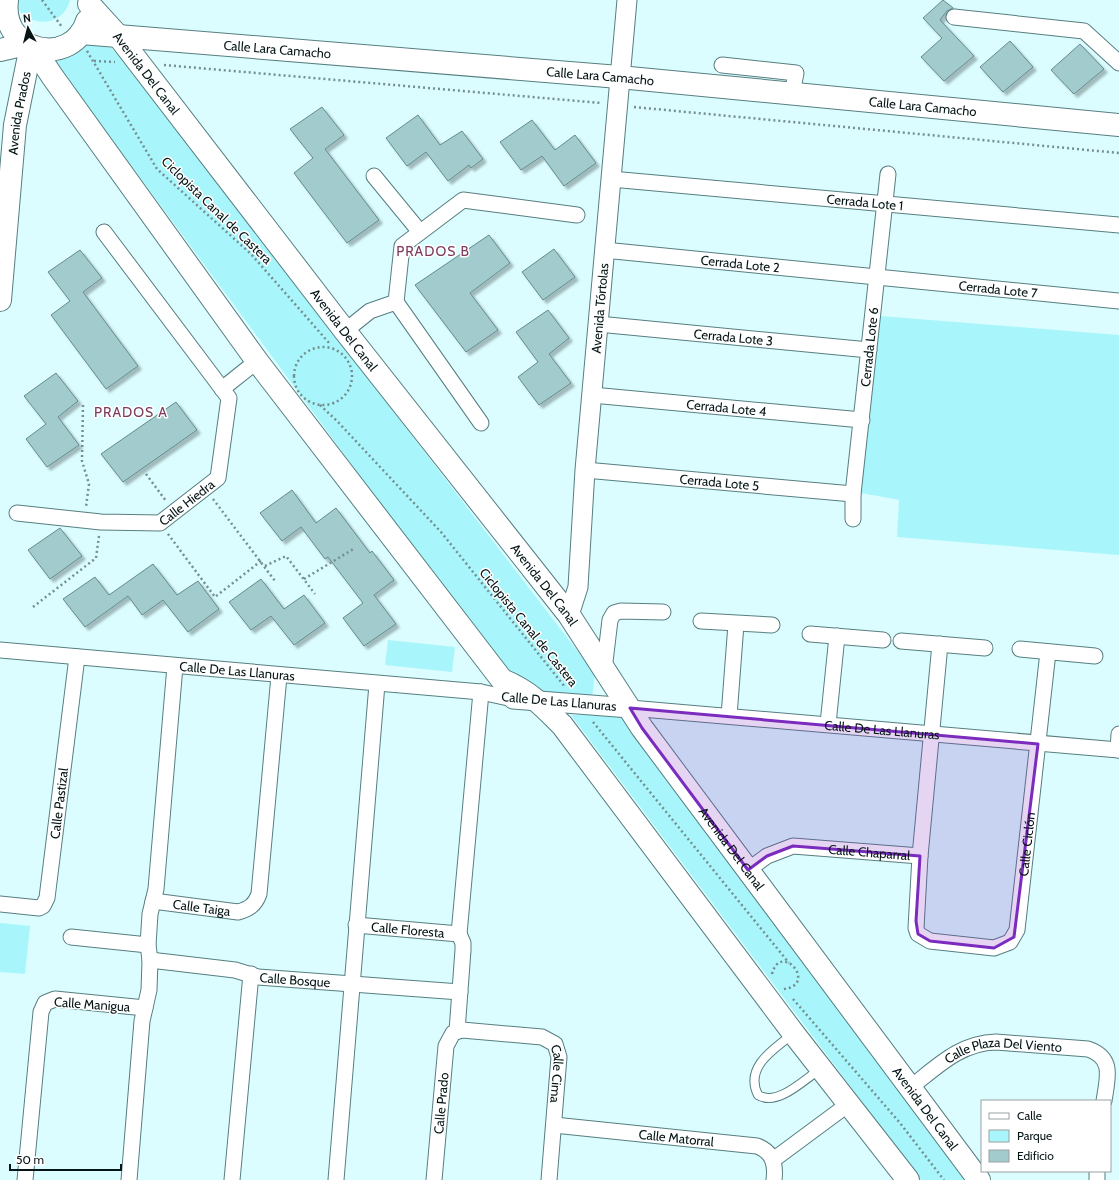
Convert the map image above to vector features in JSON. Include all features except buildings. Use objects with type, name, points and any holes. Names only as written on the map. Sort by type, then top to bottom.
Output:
[{"type":"main road","name":"Avenida Del Canal","points":[[77,37],[88,14],[88,2]]},
{"type":"main road","name":"Avenida Del Canal","points":[[88,2],[119,36],[345,331],[569,615],[642,728],[980,1180]]},
{"type":"main road","points":[[4,12],[18,38],[30,46],[46,50],[60,48],[77,37]]},
{"type":"main road","name":"Calle Lara Camacho","points":[[77,37],[119,36],[619,77],[1119,125]]},
{"type":"main road","points":[[0,50],[30,46]]},
{"type":"main road","points":[[30,46],[257,361],[502,680],[521,688],[538,701],[562,724],[794,1034],[850,1103],[908,1180]]},
{"type":"main road","name":"Avenida Prados","points":[[0,300],[15,126],[30,46]]},
{"type":"street","name":"Avenida Tórtolas","points":[[569,615],[578,588],[585,470],[627,0]]},
{"type":"street","points":[[954,17],[1084,31],[1119,63]]},
{"type":"street","points":[[722,65],[796,73],[792,94]]},
{"type":"street","name":"Cerrada Lote 6","points":[[853,519],[854,494],[888,174]]},
{"type":"street","points":[[374,176],[420,232]]},
{"type":"street","name":"Cerrada Lote 1","points":[[611,179],[1119,225]]},
{"type":"street","points":[[481,422],[396,302],[402,246],[463,200],[577,215]]},
{"type":"street","name":"Calle Hiedra","points":[[17,513],[101,522],[160,523],[218,478],[229,398],[104,232]]},
{"type":"street","name":"Cerrada Lote 2","points":[[604,250],[876,278]]},
{"type":"street","name":"Cerrada Lote 7","points":[[876,278],[1119,302]]},
{"type":"street","points":[[345,331],[370,311],[396,302]]},
{"type":"street","name":"Cerrada Lote 3","points":[[598,324],[869,350]]},
{"type":"street","points":[[222,389],[257,361]]},
{"type":"street","name":"Cerrada Lote 4","points":[[592,394],[862,420]]},
{"type":"street","name":"Cerrada Lote 5","points":[[585,470],[854,494]]},
{"type":"street","points":[[604,670],[610,620],[614,613],[621,611],[663,612]]},
{"type":"street","points":[[701,621],[772,625]]},
{"type":"street","points":[[729,716],[736,624]]},
{"type":"street","points":[[810,634],[883,640]]},
{"type":"street","points":[[828,724],[837,636]]},
{"type":"street","points":[[901,641],[985,648]]},
{"type":"street","points":[[920,856],[940,644]]},
{"type":"street","name":"Calle De Las Llanuras","points":[[0,650],[279,676],[481,692],[513,699],[828,724],[1118,750]]},
{"type":"street","points":[[1020,650],[1095,656]]},
{"type":"street","name":"Calle Ciclón","points":[[1010,942],[1017,930],[1048,652]]},
{"type":"street","name":"Calle Pastizal","points":[[0,904],[39,908],[43,906],[47,898],[78,657]]},
{"type":"street","name":"Calle Taiga","points":[[175,666],[156,889],[153,901],[238,912],[246,910],[257,901],[259,894],[279,676]]},
{"type":"street","name":"Calle Floresta","points":[[377,684],[356,925],[459,934],[481,692]]},
{"type":"street","points":[[1118,750],[1119,734]]},
{"type":"street","name":"Calle Chaparral","points":[[748,870],[767,856],[793,846],[920,856],[916,921],[918,934],[930,941],[994,948],[1010,942]]},
{"type":"street","points":[[145,1008],[149,990],[150,960],[148,945],[150,914],[153,901]]},
{"type":"street","points":[[336,1180],[356,925]]},
{"type":"street","points":[[457,1031],[463,950],[463,943],[459,934]]},
{"type":"street","points":[[71,937],[148,945]]},
{"type":"street","points":[[150,960],[235,970],[251,974]]},
{"type":"street","name":"Calle Bosque","points":[[232,1180],[251,974],[258,977],[460,992]]},
{"type":"street","name":"Calle Manigua","points":[[25,1180],[41,1012],[45,1002],[55,999],[145,1008],[142,1021],[129,1180]]},
{"type":"street","name":"Calle Cima","points":[[457,1031],[473,1030],[542,1037],[550,1039],[555,1044],[559,1057],[549,1180]]},
{"type":"street","name":"Calle Prado","points":[[434,1180],[446,1046],[449,1037],[457,1031]]},
{"type":"street","name":"Calle Plaza Del Viento","points":[[911,1087],[963,1049],[984,1042],[1097,1052],[1104,1059],[1107,1072],[1104,1100]]},
{"type":"street","points":[[774,1180],[775,1166],[773,1160],[850,1103]]},
{"type":"street","name":"Calle Matorral","points":[[554,1125],[751,1144],[764,1148],[773,1160]]},
{"type":"lane","points":[[794,1034],[764,1057],[758,1066],[754,1081],[758,1095],[764,1099],[779,1097],[821,1069]]},
{"type":"path","name":"Ciclopista Canal de Castera","points":[[42,0],[82,43],[157,169],[251,254],[335,350]]},
{"type":"path","name":"Ciclopista Canal de Castera","points":[[326,347],[335,350],[343,355],[349,362],[352,371],[352,380],[345,396],[329,405],[311,403],[303,397],[297,389],[294,379],[295,369],[299,360],[306,353],[316,348],[326,347]]},
{"type":"path","points":[[83,405],[82,461],[89,484],[85,520]]},
{"type":"path","name":"Ciclopista Canal de Castera","points":[[320,405],[337,421],[441,532],[789,963],[796,968],[798,976],[792,987],[783,989]]},
{"type":"path","points":[[146,474],[174,511]]},
{"type":"path","points":[[205,489],[276,581]]},
{"type":"path","points":[[33,607],[96,558],[101,522]]},
{"type":"path","points":[[160,523],[216,597],[261,561]]},
{"type":"path","points":[[304,579],[355,548]]},
{"type":"path","points":[[265,566],[286,556],[315,594]]},
{"type":"path","points":[[772,978],[772,973],[776,965],[785,962],[789,963]]},
{"type":"path","points":[[779,988],[783,989],[900,1123],[944,1180]]},
{"type":"highlighted area","points":[[630,708],[1038,744],[1014,937],[994,948],[930,941],[918,934],[916,921],[920,856],[793,846],[767,856],[748,870],[642,728]]},
{"type":"green space","points":[[14,0],[70,0],[66,10],[59,17],[51,21],[42,22],[25,16],[18,9]]},
{"type":"green space","points":[[99,36],[125,62],[595,674],[592,697],[542,691],[504,671],[43,46]]},
{"type":"green space","points":[[868,315],[1119,335],[1119,555],[897,537],[899,500],[845,490]]},
{"type":"green space","points":[[388,640],[455,647],[452,672],[385,665]]},
{"type":"green space","points":[[571,715],[635,715],[965,1180],[921,1180]]},
{"type":"green space","points":[[0,923],[30,926],[25,974],[0,972]]},
{"type":"district","name":"PRADOS B","points":[[433,251]]},
{"type":"district","name":"PRADOS A","points":[[131,412]]}]
